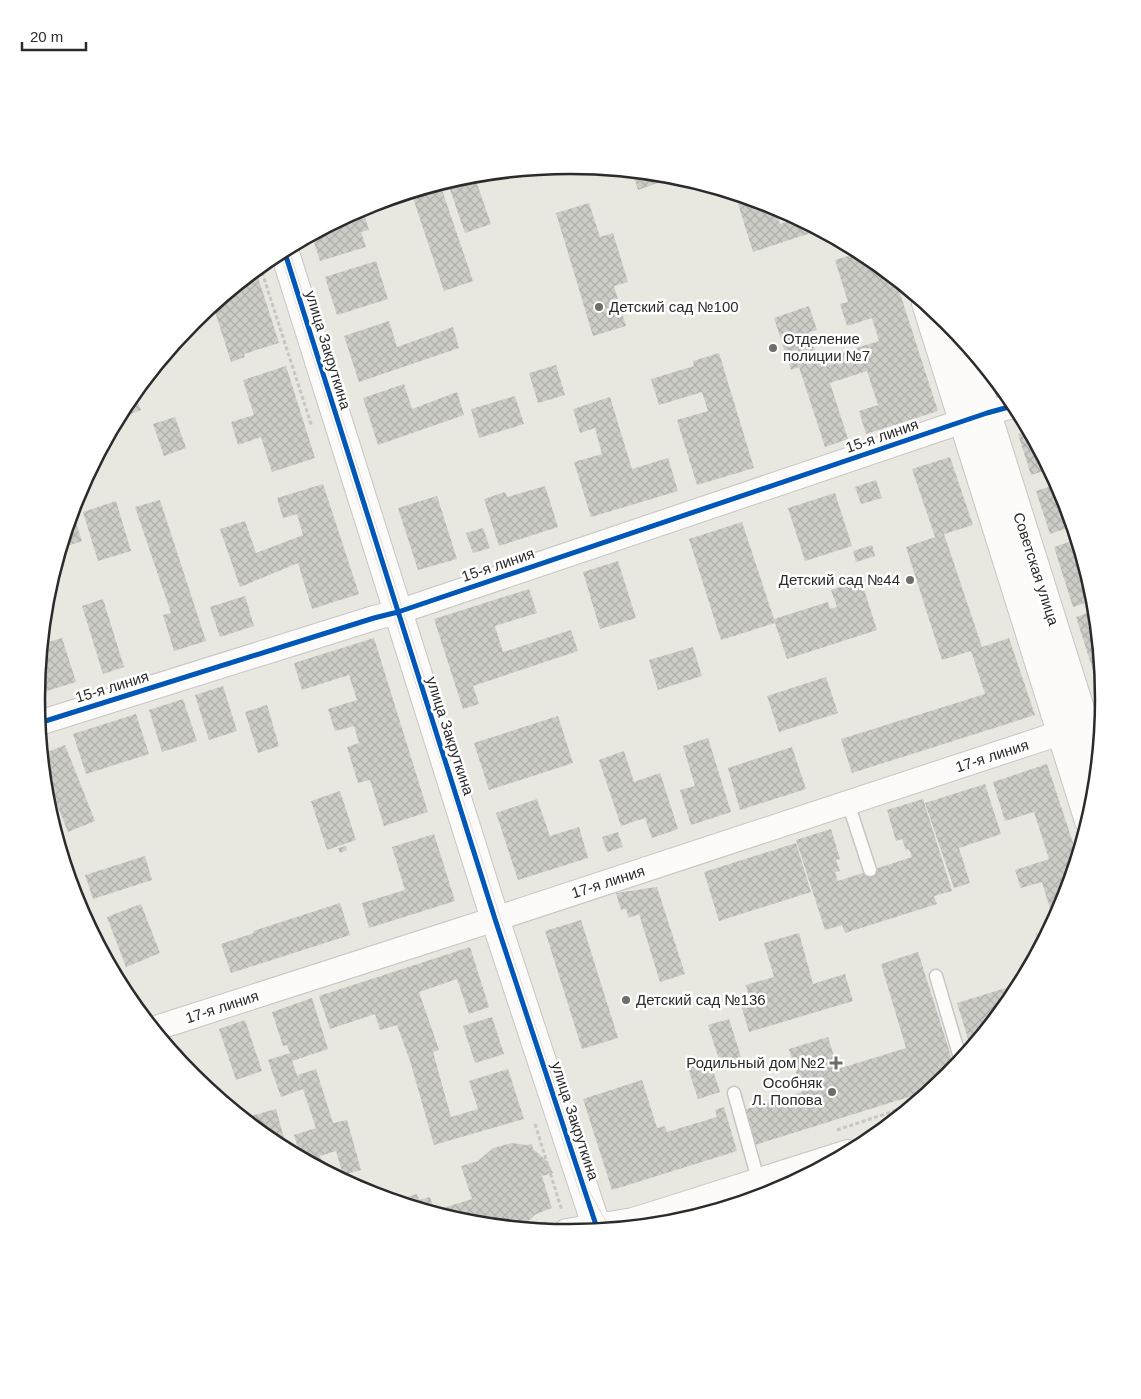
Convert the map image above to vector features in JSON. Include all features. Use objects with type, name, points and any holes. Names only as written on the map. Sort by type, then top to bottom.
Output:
[{"type":"street","name":"улица Закруткина","points":[[287,258],[496,919],[597,1224]]},
{"type":"street","name":"Советская улица","points":[[933,319],[975,417],[1093,753]]},
{"type":"street","name":"Советская улица","points":[[966,353],[975,417]]},
{"type":"street","name":"15-я линия","points":[[46,721],[398,612],[1007,408]]},
{"type":"street","name":"Советская улица","points":[[1083,725],[1087,794]]},
{"type":"street","name":"17-я линия","points":[[160,1027],[496,919],[1083,725]]},
{"type":"street","points":[[635,1221],[815,1164]]},
{"type":"lane","points":[[848,803],[870,870]]},
{"type":"lane","points":[[936,976],[959,1054]]},
{"type":"lane","points":[[734,1093],[760,1182]]},
{"type":"building","points":[[634,178],[661,182],[638,190]]},
{"type":"building","points":[[477,182],[491,224],[465,233],[450,188]]},
{"type":"building","points":[[442,190],[473,281],[444,291],[413,199]]},
{"type":"building","points":[[737,201],[777,216],[780,224],[788,221],[812,233],[753,252]]},
{"type":"building","points":[[589,203],[600,237],[613,233],[628,282],[614,286],[626,326],[593,336],[556,213]]},
{"type":"building","points":[[365,216],[369,230],[361,232],[366,247],[320,261],[314,241]]},
{"type":"building","points":[[850,255],[899,290],[938,411],[866,434],[859,411],[878,405],[867,371],[830,383],[848,439],[825,447],[799,367],[791,370],[774,318],[809,306],[817,330],[809,332],[818,360],[879,341],[872,318],[847,326],[840,304],[848,302],[835,260]]},
{"type":"building","points":[[376,261],[388,299],[337,315],[325,277]]},
{"type":"building","points":[[258,278],[279,343],[244,354],[245,357],[231,362],[215,312]]},
{"type":"building","points":[[389,321],[397,347],[453,327],[459,348],[359,382],[344,336]]},
{"type":"building","points":[[719,353],[754,468],[697,485],[677,420],[708,411],[702,392],[659,405],[651,379],[694,366],[693,361]]},
{"type":"building","points":[[556,365],[565,395],[538,403],[529,373]]},
{"type":"building","points":[[286,366],[315,458],[272,472],[261,437],[238,445],[231,422],[254,415],[243,380]]},
{"type":"building","points":[[404,384],[412,409],[457,392],[464,415],[378,445],[363,398]]},
{"type":"building","points":[[515,396],[524,424],[479,438],[471,409]]},
{"type":"building","points":[[610,397],[632,469],[668,458],[678,491],[591,517],[574,462],[602,454],[595,428],[580,433],[573,409]]},
{"type":"building","points":[[138,403],[141,410],[130,414]]},
{"type":"building","points":[[175,417],[186,448],[164,456],[153,424]]},
{"type":"building","points":[[1023,433],[1044,471],[1031,475],[1018,434]]},
{"type":"building","points":[[950,457],[973,525],[944,534],[982,647],[1009,638],[1035,715],[852,773],[841,739],[985,694],[971,651],[942,660],[906,547],[935,537],[912,469]]},
{"type":"building","points":[[876,480],[882,498],[861,504],[855,487]]},
{"type":"building","points":[[323,484],[359,594],[312,609],[298,563],[240,587],[220,529],[245,521],[256,553],[303,535],[297,514],[283,518],[277,498]]},
{"type":"building","points":[[545,486],[558,527],[499,546],[484,499],[505,492],[507,497]]},
{"type":"building","points":[[1051,486],[1067,528],[1050,534],[1036,491]]},
{"type":"building","points":[[835,493],[852,546],[805,561],[788,508]]},
{"type":"building","points":[[437,496],[457,559],[418,570],[398,508]]},
{"type":"building","points":[[160,500],[206,641],[174,651],[163,615],[171,613],[135,507]]},
{"type":"building","points":[[116,501],[131,551],[98,561],[83,512]]},
{"type":"building","points":[[742,522],[774,619],[828,602],[830,609],[837,607],[831,590],[861,580],[877,630],[787,659],[775,623],[721,640],[689,539]]},
{"type":"building","points":[[76,523],[82,541],[68,546]]},
{"type":"building","points":[[483,528],[490,548],[473,553],[466,533]]},
{"type":"building","points":[[1071,541],[1087,603],[1073,607],[1054,547]]},
{"type":"building","points":[[872,545],[875,556],[856,562],[853,551]]},
{"type":"building","points":[[618,561],[636,618],[600,629],[583,572]]},
{"type":"building","points":[[529,589],[537,613],[495,626],[503,652],[571,630],[578,651],[473,686],[479,704],[463,709],[434,619]]},
{"type":"building","points":[[245,596],[254,626],[220,637],[210,607]]},
{"type":"building","points":[[103,599],[124,667],[103,674],[82,606]]},
{"type":"building","points":[[1089,613],[1095,677],[1076,617]]},
{"type":"building","points":[[62,638],[76,682],[45,691],[46,665],[48,642]]},
{"type":"building","points":[[374,638],[428,812],[384,826],[370,780],[358,783],[347,747],[359,743],[354,726],[335,731],[328,709],[357,700],[349,675],[302,690],[294,663]]},
{"type":"building","points":[[693,647],[702,676],[658,690],[649,660]]},
{"type":"building","points":[[826,677],[838,713],[779,732],[767,696]]},
{"type":"building","points":[[223,686],[237,731],[209,740],[195,695]]},
{"type":"building","points":[[183,699],[197,741],[162,752],[149,710]]},
{"type":"building","points":[[267,705],[279,746],[258,753],[245,712]]},
{"type":"building","points":[[136,714],[149,754],[86,774],[73,734]]},
{"type":"building","points":[[558,716],[573,763],[489,790],[474,743]]},
{"type":"building","points":[[708,738],[731,812],[691,825],[680,790],[695,786],[683,746]]},
{"type":"building","points":[[65,745],[95,821],[68,832],[54,798],[48,752]]},
{"type":"building","points":[[792,747],[806,789],[740,810],[728,768]]},
{"type":"building","points":[[624,751],[634,782],[660,773],[678,829],[652,838],[645,818],[621,826],[599,760]]},
{"type":"building","points":[[1047,764],[1074,847],[1051,912],[1042,882],[1021,888],[1015,870],[1049,859],[1034,812],[1005,821],[993,782]]},
{"type":"building","points":[[985,784],[1001,834],[959,848],[970,883],[954,888],[925,803]]},
{"type":"building","points":[[340,791],[356,840],[327,850],[311,801]]},
{"type":"building","points":[[537,799],[550,836],[579,827],[588,858],[518,880],[496,813]]},
{"type":"building","points":[[923,799],[952,891],[934,896],[937,904],[845,933],[842,925],[825,930],[796,840],[831,829],[840,859],[836,860],[840,871],[835,872],[838,881],[912,857],[909,849],[906,850],[902,839],[896,841],[887,810]]},
{"type":"building","points":[[618,832],[623,847],[607,852],[602,837]]},
{"type":"building","points":[[434,834],[455,901],[369,928],[362,903],[405,890],[392,847]]},
{"type":"building","points":[[796,843],[811,892],[719,921],[704,872]]},
{"type":"building","points":[[346,846],[347,850],[340,853],[338,848]]},
{"type":"building","points":[[145,856],[152,880],[93,899],[85,875]]},
{"type":"building","points":[[657,887],[685,974],[660,982],[639,914],[629,918],[626,909],[621,910],[616,893]]},
{"type":"building","points":[[340,903],[350,935],[231,973],[221,944],[254,933],[253,931]]},
{"type":"building","points":[[141,904],[160,953],[126,967],[107,917]]},
{"type":"building","points":[[581,920],[618,1038],[582,1049],[545,931]]},
{"type":"building","points":[[1042,932],[1038,940],[1036,934]]},
{"type":"building","points":[[799,933],[813,984],[845,974],[853,1001],[749,1032],[741,1005],[750,1002],[746,985],[774,977],[764,943]]},
{"type":"building","points":[[470,947],[489,1007],[469,1014],[457,979],[419,992],[439,1050],[433,1052],[451,1117],[478,1109],[469,1081],[508,1069],[524,1119],[434,1145],[410,1061],[397,1025],[380,1030],[375,1014],[330,1029],[319,996]]},
{"type":"building","points":[[918,952],[952,1060],[918,1094],[755,1145],[744,1110],[802,1092],[789,1049],[828,1037],[838,1069],[906,1048],[881,964]]},
{"type":"building","points":[[1010,987],[969,1042],[957,1003]]},
{"type":"building","points":[[312,998],[328,1049],[292,1061],[300,1083],[298,1075],[316,1069],[333,1123],[347,1120],[361,1170],[345,1174],[342,1173],[336,1151],[320,1156],[322,1162],[298,1149],[294,1135],[316,1128],[303,1089],[281,1097],[268,1060],[290,1053],[287,1045],[283,1046],[272,1012]]},
{"type":"building","points":[[492,1017],[504,1054],[475,1063],[463,1026]]},
{"type":"building","points":[[729,1019],[741,1057],[720,1063],[708,1025]]},
{"type":"building","points":[[245,1020],[262,1071],[236,1080],[219,1029]]},
{"type":"building","points":[[709,1058],[720,1092],[698,1099],[687,1065]]},
{"type":"building","points":[[642,1080],[657,1128],[665,1126],[667,1132],[717,1117],[715,1110],[724,1107],[737,1151],[612,1190],[583,1099]]},
{"type":"building","points":[[276,1109],[284,1138],[279,1136],[251,1116]]},
{"type":"building","points":[[512,1143],[532,1144],[533,1149],[547,1161],[553,1173],[542,1176],[552,1208],[536,1214],[526,1223],[502,1221],[441,1209],[472,1199],[461,1166],[478,1161],[493,1148]]},
{"type":"building","points":[[417,1194],[419,1200],[430,1197],[433,1207],[404,1198]]},
{"type":"tram line","points":[[291,255],[500,917],[589,1191],[607,1224]]},
{"type":"tram line","points":[[283,261],[397,625],[580,1194],[598,1224]]},
{"type":"cycle path","points":[[287,258],[495,919],[596,1224]]},
{"type":"cycle path","points":[[46,721],[398,612],[1007,408]]},
{"type":"place","name":"Детский сад №100","points":[[599,307]]},
{"type":"place","name":"Отделение полиции №7","points":[[773,348]]},
{"type":"place","name":"Детский сад №44","points":[[910,580]]},
{"type":"place","name":"Детский сад №136","points":[[626,1000]]},
{"type":"place","name":"Родильный дом №2","points":[[836,1063]]},
{"type":"place","name":"Особняк Л. Попова","points":[[832,1092]]}]
